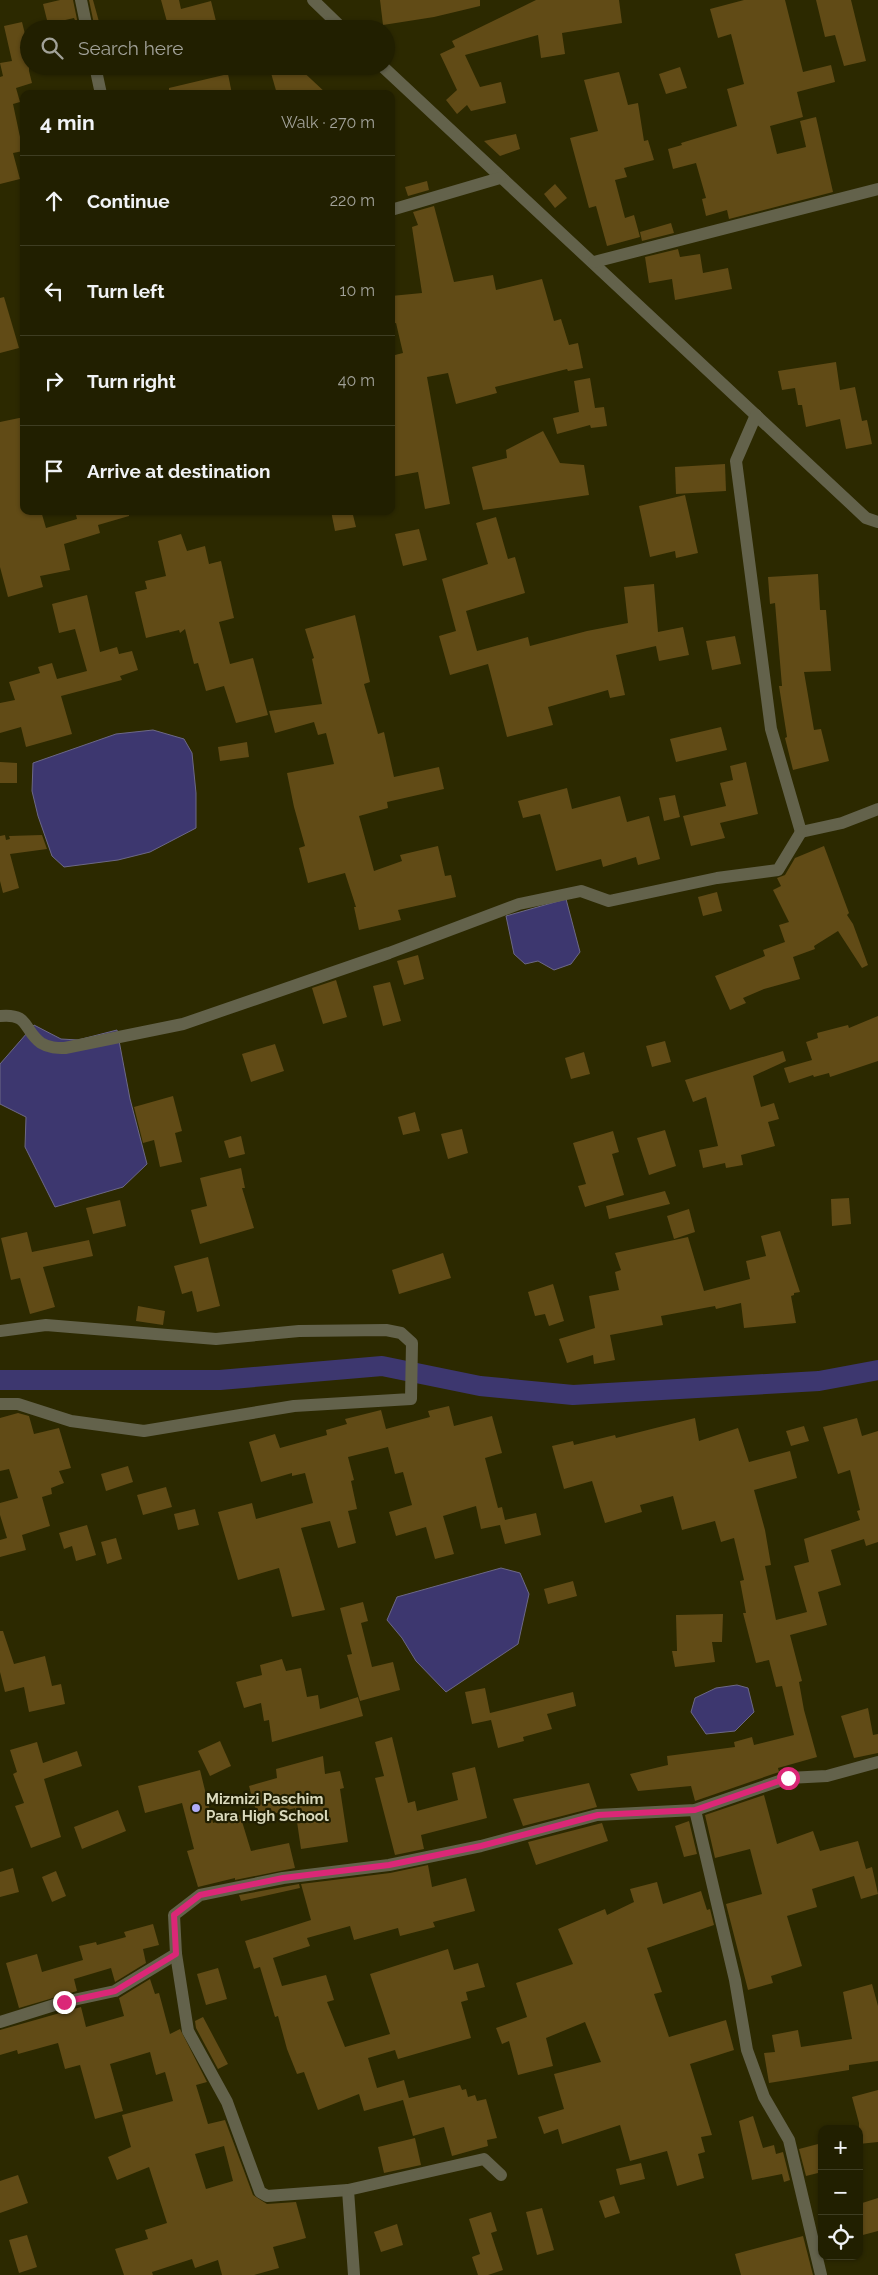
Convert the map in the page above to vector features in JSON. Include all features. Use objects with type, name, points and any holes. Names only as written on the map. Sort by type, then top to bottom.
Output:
[{"type":"street","points":[[81,0],[85,20]]},
{"type":"street","points":[[313,0],[334,20]]},
{"type":"street","points":[[97,75],[100,90]]},
{"type":"street","points":[[391,75],[500,178],[594,262],[866,518],[878,522]]},
{"type":"street","points":[[395,209],[500,178]]},
{"type":"street","points":[[594,262],[878,189]]},
{"type":"street","points":[[756,415],[736,461],[771,730],[801,832]]},
{"type":"street","points":[[0,1016],[12,1015],[22,1020],[40,1042],[52,1048],[65,1048],[183,1024],[389,953],[520,904],[581,891],[609,901],[717,878],[778,870],[801,832],[842,823],[878,809]]},
{"type":"street","points":[[0,1331],[46,1325],[216,1339],[299,1331],[386,1330],[401,1333],[412,1343],[411,1399],[294,1406],[144,1431],[71,1421],[18,1404],[0,1404]]},
{"type":"street","points":[[501,2175],[484,2159],[348,2190],[267,2196],[260,2192],[227,2102],[188,2030],[176,1954],[174,1915],[200,1895],[283,1878],[389,1865],[481,1846],[598,1815],[695,1810],[788,1778],[827,1776],[878,1762]]},
{"type":"street","points":[[695,1810],[735,1980],[747,2050],[764,2097],[789,2140],[821,2275]]},
{"type":"street","points":[[0,2022],[64,2002],[115,1991],[176,1954]]},
{"type":"street","points":[[348,2190],[354,2275]]},
{"type":"shaded area","points":[[153,730],[184,739],[192,753],[196,793],[196,828],[150,852],[118,860],[64,867],[52,856],[38,816],[32,791],[33,763],[116,734]]},
{"type":"shaded area","points":[[566,899],[580,952],[571,964],[554,970],[538,961],[525,964],[514,954],[506,916]]},
{"type":"shaded area","points":[[34,1025],[61,1039],[78,1040],[117,1030],[130,1099],[147,1164],[123,1187],[55,1207],[25,1147],[26,1117],[0,1104],[0,1064]]},
{"type":"shaded area","points":[[501,1568],[520,1573],[529,1594],[518,1644],[446,1692],[416,1661],[402,1638],[387,1620],[397,1597]]},
{"type":"shaded area","points":[[737,1685],[748,1688],[754,1712],[735,1731],[706,1734],[691,1712],[695,1698],[716,1688]]},
{"type":"building","points":[[60,0],[73,0],[77,20],[74,18],[47,20],[43,4]]},
{"type":"building","points":[[89,0],[93,0],[99,20],[93,20]]},
{"type":"building","points":[[161,0],[179,0],[181,9],[211,1],[216,20],[167,20]]},
{"type":"building","points":[[380,0],[480,0],[480,6],[434,17],[395,23],[395,20],[382,20]]},
{"type":"building","points":[[536,0],[619,0],[622,23],[562,33],[565,54],[541,58],[538,35],[465,55],[480,87],[501,82],[506,103],[471,111],[467,105],[457,114],[446,100],[457,90],[440,54],[455,47],[452,41]]},
{"type":"building","points":[[744,0],[785,0],[803,72],[831,65],[835,82],[797,92],[803,117],[770,126],[777,154],[806,147],[800,121],[816,117],[833,192],[729,219],[727,210],[706,216],[702,199],[706,198],[696,163],[673,169],[668,149],[682,145],[681,143],[737,126],[727,89],[744,84],[731,34],[718,38],[710,9]]},
{"type":"building","points":[[816,0],[851,0],[866,61],[844,66],[835,35],[825,37]]},
{"type":"building","points":[[20,22],[20,75],[30,75],[32,83],[16,88],[20,102],[13,104],[20,137],[20,152],[13,153],[20,179],[0,184],[0,77],[3,76],[0,63],[12,61],[4,26]]},
{"type":"building","points":[[680,67],[687,88],[666,94],[659,74]]},
{"type":"building","points":[[619,72],[628,105],[638,103],[644,141],[648,140],[654,160],[624,168],[627,177],[615,180],[625,218],[634,215],[640,237],[607,246],[596,206],[589,208],[570,138],[598,131],[584,80]]},
{"type":"building","points":[[228,75],[231,90],[169,90],[169,88]]},
{"type":"building","points":[[272,75],[307,75],[323,90],[276,90]]},
{"type":"building","points":[[516,134],[520,149],[500,156],[484,141]]},
{"type":"building","points":[[427,181],[429,190],[408,196],[405,187]]},
{"type":"building","points":[[555,184],[567,198],[555,208],[544,194]]},
{"type":"building","points":[[434,206],[454,282],[493,275],[496,290],[542,279],[554,321],[561,319],[569,345],[578,343],[583,368],[568,371],[567,369],[495,387],[497,393],[456,404],[448,373],[427,377],[450,504],[425,509],[418,472],[395,476],[395,355],[403,353],[395,323],[395,296],[422,293],[412,227],[418,225],[413,212]]},
{"type":"building","points":[[671,223],[674,233],[642,241],[640,232]]},
{"type":"building","points":[[678,249],[680,257],[700,254],[703,273],[728,268],[732,289],[675,300],[672,279],[649,283],[645,257]]},
{"type":"building","points":[[4,297],[19,348],[0,353],[0,298]]},
{"type":"building","points":[[836,362],[840,390],[855,387],[862,421],[867,420],[872,444],[846,449],[840,419],[806,427],[802,405],[798,405],[795,388],[782,390],[778,371]]},
{"type":"building","points":[[590,378],[595,408],[604,407],[607,426],[591,428],[590,425],[557,434],[553,418],[579,412],[574,381]]},
{"type":"building","points":[[20,418],[20,515],[42,515],[46,528],[77,519],[76,515],[129,515],[98,525],[100,533],[64,544],[70,570],[40,576],[43,587],[8,597],[0,567],[0,422]]},
{"type":"building","points":[[543,431],[560,463],[584,465],[589,495],[483,510],[472,467],[507,458],[506,450]]},
{"type":"building","points":[[725,464],[726,491],[676,494],[675,467]]},
{"type":"building","points":[[685,495],[698,553],[676,558],[675,551],[650,557],[639,506]]},
{"type":"building","points":[[332,515],[353,515],[356,527],[335,531]]},
{"type":"building","points":[[496,517],[508,559],[515,557],[525,593],[466,611],[477,651],[528,637],[530,646],[587,631],[628,623],[624,587],[654,584],[658,632],[683,627],[689,655],[659,661],[656,646],[616,655],[625,695],[610,698],[608,690],[548,707],[553,725],[507,737],[488,664],[450,675],[439,636],[456,631],[442,579],[488,564],[476,523]]},
{"type":"building","points":[[419,529],[427,560],[403,566],[395,534]]},
{"type":"building","points":[[181,534],[187,551],[205,546],[209,564],[221,561],[234,618],[219,622],[230,664],[253,658],[268,715],[236,723],[224,686],[206,691],[198,663],[194,664],[185,629],[180,633],[179,630],[146,638],[135,592],[147,589],[145,581],[166,576],[158,541]]},
{"type":"building","points":[[818,574],[820,610],[826,610],[831,671],[804,672],[814,730],[821,729],[829,761],[793,770],[785,738],[787,737],[779,686],[782,686],[775,603],[770,604],[768,577]]},
{"type":"building","points":[[87,595],[100,652],[117,647],[119,654],[132,651],[138,670],[120,676],[122,680],[61,696],[72,734],[26,747],[21,727],[0,733],[0,703],[15,700],[9,682],[40,673],[38,667],[52,663],[57,679],[87,671],[75,629],[59,633],[52,604]]},
{"type":"building","points":[[355,615],[370,682],[364,684],[378,734],[384,732],[394,777],[439,767],[444,789],[387,802],[388,808],[359,816],[374,871],[402,861],[400,855],[438,846],[445,876],[451,875],[456,897],[398,910],[401,920],[359,930],[354,907],[356,907],[345,873],[308,883],[299,848],[305,846],[287,773],[334,764],[326,733],[318,735],[314,722],[275,733],[269,711],[322,704],[312,659],[314,658],[305,629]]},
{"type":"building","points":[[735,636],[741,664],[712,670],[706,641]]},
{"type":"building","points":[[721,727],[727,750],[676,762],[670,739]]},
{"type":"building","points":[[247,742],[249,757],[220,761],[218,747]]},
{"type":"building","points":[[0,762],[17,763],[17,783],[0,783]]},
{"type":"building","points":[[746,762],[758,814],[720,823],[725,838],[691,846],[683,816],[726,806],[720,783],[733,780],[730,766]]},
{"type":"building","points":[[567,788],[572,809],[620,796],[627,822],[649,816],[660,859],[638,865],[636,857],[603,867],[601,859],[556,871],[540,814],[523,818],[518,801]]},
{"type":"building","points":[[675,795],[680,817],[664,821],[659,798]]},
{"type":"building","points":[[5,835],[6,840],[10,839],[9,836],[42,835],[47,849],[10,854],[19,888],[3,893],[0,881],[0,836]]},
{"type":"building","points":[[824,846],[849,913],[847,915],[853,924],[868,965],[862,968],[838,931],[814,946],[815,949],[793,957],[800,979],[764,989],[743,998],[746,1003],[730,1010],[715,976],[765,956],[763,950],[785,942],[779,925],[789,922],[773,890],[781,886],[777,878],[785,875],[795,858]]},
{"type":"building","points":[[717,892],[722,911],[703,916],[698,897]]},
{"type":"building","points":[[418,955],[424,979],[404,985],[397,961]]},
{"type":"building","points":[[336,980],[347,1017],[323,1024],[312,988]]},
{"type":"building","points":[[390,982],[401,1021],[383,1026],[373,986]]},
{"type":"building","points":[[878,1016],[878,1061],[830,1077],[829,1073],[814,1077],[813,1075],[789,1083],[784,1068],[812,1060],[806,1042],[818,1038],[817,1033],[848,1025],[849,1028]]},
{"type":"building","points":[[665,1041],[671,1062],[652,1067],[646,1046]]},
{"type":"building","points":[[275,1044],[284,1071],[251,1082],[242,1054]]},
{"type":"building","points":[[783,1051],[786,1061],[753,1076],[761,1107],[774,1103],[779,1119],[768,1122],[775,1146],[741,1155],[743,1165],[726,1168],[725,1163],[703,1168],[699,1150],[718,1146],[706,1097],[693,1102],[685,1080]]},
{"type":"building","points":[[584,1052],[590,1074],[571,1079],[565,1058]]},
{"type":"building","points":[[173,1096],[182,1131],[175,1133],[182,1162],[160,1167],[154,1140],[143,1143],[134,1107]]},
{"type":"building","points":[[415,1112],[420,1131],[403,1135],[398,1117]]},
{"type":"building","points":[[462,1129],[468,1153],[448,1159],[441,1134]]},
{"type":"building","points":[[665,1130],[676,1166],[649,1175],[637,1138]]},
{"type":"building","points":[[613,1131],[619,1152],[612,1154],[624,1195],[585,1207],[578,1186],[586,1184],[573,1143]]},
{"type":"building","points":[[241,1136],[245,1154],[229,1158],[224,1141]]},
{"type":"building","points":[[241,1168],[245,1188],[242,1188],[254,1228],[200,1244],[191,1210],[207,1206],[200,1178]]},
{"type":"building","points":[[665,1191],[670,1204],[609,1219],[606,1206]]},
{"type":"building","points":[[849,1198],[851,1224],[832,1226],[831,1199]]},
{"type":"building","points":[[120,1200],[126,1226],[93,1234],[86,1208]]},
{"type":"building","points":[[689,1209],[695,1232],[674,1239],[667,1216]]},
{"type":"building","points":[[780,1231],[800,1292],[794,1293],[791,1296],[796,1323],[744,1328],[741,1303],[716,1309],[715,1306],[661,1316],[663,1325],[610,1335],[615,1360],[594,1364],[593,1355],[567,1363],[559,1339],[595,1328],[589,1296],[619,1290],[615,1272],[621,1270],[615,1253],[688,1237],[704,1291],[750,1279],[746,1261],[766,1256],[761,1236]]},
{"type":"building","points":[[27,1232],[32,1252],[89,1240],[93,1256],[43,1267],[55,1307],[30,1314],[20,1278],[11,1280],[1,1238]]},
{"type":"building","points":[[443,1253],[451,1278],[399,1294],[392,1270]]},
{"type":"building","points":[[208,1257],[220,1306],[197,1312],[192,1291],[182,1294],[174,1266]]},
{"type":"building","points":[[553,1284],[564,1321],[549,1326],[545,1314],[535,1316],[528,1292]]},
{"type":"building","points":[[138,1306],[165,1311],[163,1325],[136,1321]]},
{"type":"building","points":[[449,1406],[454,1426],[492,1416],[502,1453],[485,1458],[498,1508],[502,1507],[505,1520],[536,1513],[541,1535],[505,1544],[500,1525],[481,1529],[476,1506],[443,1516],[454,1554],[435,1559],[426,1527],[396,1536],[389,1512],[412,1505],[403,1472],[395,1474],[388,1447],[348,1457],[354,1480],[351,1481],[357,1509],[348,1511],[356,1543],[338,1548],[330,1521],[301,1528],[325,1610],[292,1617],[279,1568],[238,1580],[218,1512],[252,1503],[256,1519],[313,1503],[305,1473],[292,1476],[292,1473],[261,1482],[249,1442],[275,1434],[280,1448],[327,1435],[326,1430],[347,1424],[345,1419],[381,1410],[386,1429],[430,1417],[428,1411]]},
{"type":"building","points":[[18,1413],[29,1416],[34,1434],[59,1428],[71,1468],[59,1471],[64,1483],[51,1488],[52,1494],[42,1497],[50,1526],[22,1535],[26,1550],[0,1557],[0,1540],[7,1538],[0,1515],[0,1503],[18,1498],[9,1469],[0,1471],[0,1418]]},
{"type":"building","points":[[695,1418],[699,1441],[738,1428],[749,1462],[790,1451],[797,1478],[754,1490],[765,1530],[771,1565],[765,1566],[776,1620],[807,1612],[794,1566],[809,1562],[804,1539],[860,1520],[857,1511],[860,1510],[850,1470],[838,1474],[823,1427],[857,1418],[862,1436],[878,1431],[878,1542],[866,1546],[864,1539],[831,1550],[841,1585],[818,1592],[827,1625],[790,1635],[802,1681],[799,1682],[804,1710],[817,1757],[778,1768],[779,1772],[695,1801],[691,1786],[638,1791],[630,1774],[668,1765],[667,1756],[735,1747],[734,1742],[752,1737],[754,1745],[794,1735],[782,1686],[776,1687],[769,1660],[756,1663],[743,1613],[746,1613],[740,1581],[744,1580],[734,1538],[721,1542],[715,1521],[682,1530],[673,1496],[640,1505],[642,1512],[605,1523],[592,1481],[564,1489],[552,1446],[573,1441],[574,1445],[615,1435],[616,1438]]},
{"type":"building","points":[[804,1426],[809,1441],[791,1446],[786,1431]]},
{"type":"building","points":[[128,1466],[133,1482],[106,1491],[101,1474]]},
{"type":"building","points":[[166,1487],[172,1507],[143,1515],[137,1495]]},
{"type":"building","points":[[195,1509],[199,1525],[178,1530],[174,1514]]},
{"type":"building","points":[[87,1525],[96,1555],[76,1561],[72,1546],[64,1549],[59,1533]]},
{"type":"building","points":[[116,1538],[122,1559],[107,1564],[101,1542]]},
{"type":"building","points":[[573,1581],[577,1596],[548,1604],[544,1589]]},
{"type":"building","points":[[363,1602],[368,1621],[361,1623],[372,1667],[393,1662],[400,1690],[360,1701],[347,1655],[352,1654],[340,1608]]},
{"type":"building","points":[[723,1614],[722,1642],[712,1642],[715,1662],[675,1667],[672,1651],[677,1651],[676,1615]]},
{"type":"building","points":[[0,1631],[3,1631],[14,1664],[45,1656],[52,1686],[61,1684],[65,1704],[29,1712],[24,1687],[5,1692],[0,1672]]},
{"type":"building","points":[[282,1659],[286,1671],[301,1668],[307,1697],[318,1695],[320,1709],[358,1697],[363,1716],[272,1742],[269,1720],[264,1721],[261,1703],[244,1708],[236,1682],[262,1675],[260,1665]]},
{"type":"building","points":[[485,1688],[490,1713],[573,1692],[576,1706],[547,1714],[552,1729],[523,1737],[524,1741],[498,1748],[491,1720],[472,1724],[465,1692]]},
{"type":"building","points":[[868,1708],[873,1735],[878,1734],[878,1753],[854,1758],[841,1716]]},
{"type":"building","points":[[392,1737],[408,1803],[415,1801],[417,1811],[458,1800],[452,1773],[475,1767],[487,1818],[421,1835],[424,1849],[395,1855],[375,1778],[384,1776],[375,1742]]},
{"type":"building","points":[[220,1741],[231,1766],[210,1776],[198,1751]]},
{"type":"building","points":[[37,1742],[43,1763],[77,1751],[82,1766],[44,1779],[61,1837],[31,1848],[15,1806],[24,1803],[13,1774],[17,1772],[10,1750]]},
{"type":"building","points":[[323,1756],[325,1774],[340,1771],[344,1788],[340,1789],[348,1842],[301,1849],[295,1808],[258,1818],[249,1786],[277,1778],[276,1769]]},
{"type":"building","points":[[200,1770],[213,1823],[240,1815],[251,1851],[289,1843],[295,1868],[235,1880],[235,1878],[198,1887],[187,1851],[194,1849],[182,1803],[145,1813],[138,1786]]},
{"type":"building","points":[[589,1783],[597,1807],[523,1826],[513,1799]]},
{"type":"building","points":[[764,1795],[777,1844],[813,1831],[820,1851],[858,1841],[866,1869],[872,1867],[878,1894],[861,1899],[854,1876],[812,1889],[817,1907],[787,1916],[802,1966],[771,1976],[773,1983],[748,1990],[726,1904],[762,1894],[750,1849],[715,1858],[705,1815]]},
{"type":"building","points":[[118,1810],[126,1831],[82,1849],[74,1827]]},
{"type":"building","points":[[689,1821],[697,1854],[684,1857],[675,1826]]},
{"type":"building","points":[[602,1823],[608,1841],[536,1865],[528,1842]]},
{"type":"building","points":[[428,1865],[432,1887],[466,1878],[475,1911],[433,1922],[435,1927],[400,1936],[398,1928],[354,1940],[350,1926],[307,1938],[310,1946],[273,1958],[282,1986],[326,1975],[334,2000],[327,2002],[345,2047],[390,2034],[370,1974],[448,1949],[454,1970],[478,1963],[485,1987],[466,1992],[468,2000],[461,2002],[471,2038],[398,2059],[395,2050],[368,2058],[377,2088],[404,2080],[409,2098],[460,2085],[462,2090],[466,2089],[468,2097],[475,2095],[477,2101],[486,2099],[497,2138],[487,2140],[488,2146],[452,2156],[444,2127],[413,2136],[403,2100],[364,2111],[359,2094],[318,2110],[304,2072],[297,2074],[287,2049],[278,2016],[275,2017],[260,1967],[254,1969],[245,1941],[311,1920],[301,1884],[390,1873]]},
{"type":"building","points":[[13,1868],[19,1892],[0,1897],[0,1872]]},
{"type":"building","points":[[56,1871],[66,1896],[52,1902],[42,1877]]},
{"type":"building","points":[[657,1882],[663,1904],[701,1891],[707,1910],[710,1909],[714,1925],[647,1948],[662,1992],[654,1994],[669,2037],[726,2020],[734,2050],[690,2064],[712,2135],[701,2137],[705,2152],[698,2154],[704,2178],[677,2186],[667,2151],[630,2161],[620,2125],[562,2144],[558,2129],[544,2134],[538,2117],[564,2109],[554,2074],[601,2062],[585,2022],[546,2038],[553,2066],[518,2075],[509,2041],[502,2044],[496,2028],[527,2017],[516,1983],[573,1964],[558,1929],[605,1909],[607,1915],[634,1902],[630,1889]]},
{"type":"building","points":[[299,1884],[300,1888],[241,1901],[239,1895]]},
{"type":"building","points":[[153,1924],[159,1945],[143,1949],[146,1963],[115,1982],[111,1968],[74,1979],[77,1991],[19,2008],[6,1963],[37,1954],[42,1972],[83,1960],[79,1946],[96,1942],[97,1945],[126,1937],[124,1932]]},
{"type":"building","points":[[218,1968],[227,1999],[206,2005],[197,1974]]},
{"type":"building","points":[[150,1979],[155,1994],[159,1993],[170,2034],[180,2029],[207,2082],[196,2085],[208,2124],[225,2120],[253,2195],[267,2204],[296,2202],[306,2238],[273,2247],[279,2268],[254,2275],[222,2275],[218,2260],[195,2268],[192,2259],[152,2272],[153,2275],[124,2275],[115,2249],[148,2239],[145,2230],[167,2223],[149,2167],[117,2180],[108,2157],[131,2147],[122,2115],[173,2101],[165,2072],[156,2075],[150,2052],[110,2064],[123,2111],[95,2119],[80,2065],[65,2069],[58,2043],[18,2054],[17,2050],[0,2055],[0,2030],[81,2007],[86,2027],[124,2016],[119,1998]],"holes":[[[224,2146],[233,2181],[206,2189],[195,2154]]]},
{"type":"building","points":[[872,1984],[878,2006],[878,2061],[849,2065],[849,2070],[769,2083],[764,2053],[775,2052],[772,2035],[798,2030],[801,2047],[852,2039],[843,1992]]},
{"type":"building","points":[[203,2017],[228,2064],[218,2069],[196,2028],[195,2021]]},
{"type":"building","points":[[878,2090],[878,2142],[863,2144],[863,2125],[859,2125],[852,2097]]},
{"type":"building","points":[[753,2116],[763,2148],[774,2145],[776,2154],[783,2152],[790,2180],[784,2182],[782,2174],[752,2180],[739,2121]]},
{"type":"building","points":[[415,2138],[421,2165],[384,2173],[378,2147]]},
{"type":"building","points":[[818,2144],[818,2173],[806,2176],[799,2149]]},
{"type":"building","points":[[641,2163],[645,2179],[620,2185],[616,2169]]},
{"type":"building","points":[[18,2175],[28,2203],[0,2213],[0,2181]]},
{"type":"building","points":[[614,2196],[620,2213],[605,2218],[599,2201]]},
{"type":"building","points":[[878,2198],[878,2231],[863,2235],[863,2215],[863,2203]]},
{"type":"building","points":[[542,2208],[554,2250],[537,2255],[526,2212]]},
{"type":"building","points":[[491,2212],[497,2231],[491,2233],[503,2270],[488,2275],[478,2275],[472,2257],[480,2254],[469,2219]]},
{"type":"building","points":[[397,2224],[403,2245],[381,2252],[374,2232]]},
{"type":"building","points":[[27,2235],[37,2267],[19,2273],[9,2240]]},
{"type":"building","points":[[803,2236],[813,2275],[741,2275],[735,2254]]},
{"type":"waterway","points":[[0,1380],[220,1380],[382,1366],[480,1386],[573,1395],[819,1381],[878,1370]]},
{"type":"place","name":"Mizmizi Paschim Para High School","points":[[196,1808]]},
{"type":"route","points":[[64,2002],[115,1991],[176,1954],[174,1915],[200,1895],[283,1878],[389,1865],[481,1846],[598,1815],[695,1810],[788,1778]]}]
